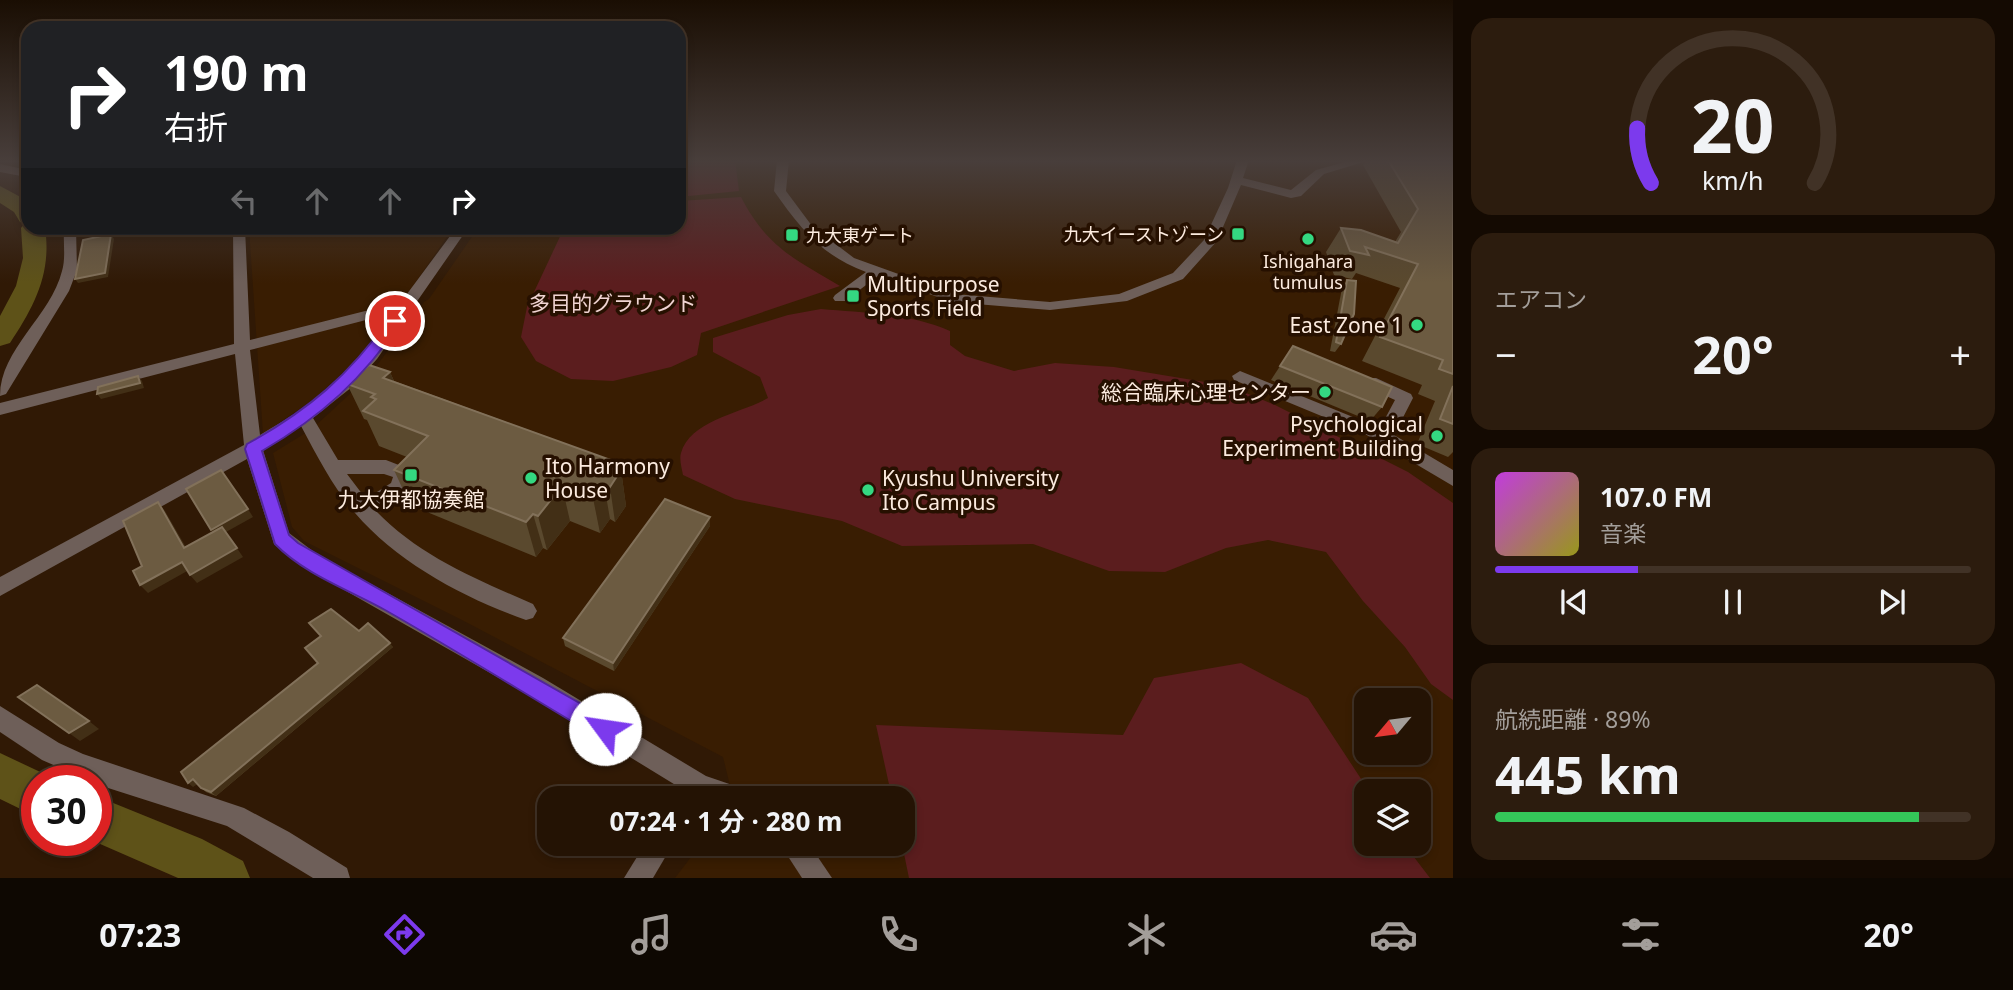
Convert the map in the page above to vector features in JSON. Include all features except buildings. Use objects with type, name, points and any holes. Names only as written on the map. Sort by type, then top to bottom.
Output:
[{"type":"street","points":[[787,201],[807,229],[849,261],[952,298],[1050,306],[1122,298],[1178,276],[1224,229],[1231,201]]},
{"type":"street","points":[[0,390],[62,291],[70,270],[70,235]]},
{"type":"street","points":[[239,235],[242,346],[253,449],[281,538],[291,549],[479,657],[535,686],[687,786]]},
{"type":"street","points":[[0,587],[253,449],[304,416],[346,383],[371,355],[456,235]]},
{"type":"street","points":[[840,298],[876,271]]},
{"type":"street","points":[[0,409],[407,305]]},
{"type":"street","points":[[1240,376],[1384,437],[1453,479]]},
{"type":"street","points":[[1355,376],[1405,398],[1384,437]]},
{"type":"street","points":[[304,416],[332,467],[363,510],[408,551],[483,592],[526,611]]},
{"type":"street","points":[[332,467],[386,467],[403,474],[399,487],[363,510]]},
{"type":"street","points":[[0,717],[42,748],[95,773],[223,813],[276,840],[337,878]]},
{"type":"street","points":[[637,878],[652,856]]},
{"type":"street","points":[[802,856],[819,878]]},
{"type":"shaded area","name":"Kyushu University Ito Campus","points":[[686,201],[1453,201],[1453,878],[675,878],[692,856],[915,856],[915,786],[730,786],[723,757],[462,620],[304,541],[292,527],[273,453],[312,429],[369,376],[424,302],[429,299],[473,235],[686,235]]},
{"type":"shaded area","points":[[249,235],[448,235],[395,312],[357,359],[317,397],[263,434]]},
{"type":"green space","name":"多目的グラウンド","points":[[686,201],[743,201],[771,240],[795,259],[840,286],[701,333],[697,355],[671,367],[613,381],[571,379],[536,361],[521,337],[527,307],[561,235],[686,235]]},
{"type":"green space","points":[[821,309],[887,315],[935,325],[950,331],[950,345],[965,356],[1014,371],[1055,363],[1114,367],[1229,386],[1275,405],[1408,472],[1453,503],[1453,700],[1431,684],[1405,647],[1363,601],[1326,552],[1268,540],[1226,548],[1165,572],[1109,571],[1033,544],[902,546],[842,521],[735,499],[683,475],[681,453],[686,442],[695,433],[718,419],[768,398],[760,377],[713,352],[713,338],[788,315]]},
{"type":"green space","points":[[1241,663],[1308,698],[1361,779],[1354,779],[1354,856],[1413,856],[1430,878],[909,878],[904,856],[915,856],[915,786],[889,786],[876,725],[1123,735],[1154,678]]},
{"type":"waterway","points":[[13,201],[21,206]]},
{"type":"waterway","points":[[0,337],[23,298],[33,272],[34,235]]},
{"type":"waterway","points":[[0,775],[21,786]]},
{"type":"waterway","points":[[112,826],[185,856],[226,878]]},
{"type":"place","name":"九大イーストゾーン","points":[[1238,234]]},
{"type":"place","name":"九大東ゲート","points":[[792,235]]},
{"type":"place","name":"Ishigahara tumulus","points":[[1308,239]]},
{"type":"place","name":"Multipurpose Sports Field","points":[[853,296]]},
{"type":"place","name":"East Zone 1","points":[[1417,325]]},
{"type":"place","name":"総合臨床心理センター","points":[[1325,392]]},
{"type":"place","name":"Psychological Experiment Building","points":[[1437,436]]},
{"type":"place","name":"九大伊都協奏館","points":[[411,475]]},
{"type":"place","name":"Ito Harmony House","points":[[531,478]]},
{"type":"place","name":"Kyushu University Ito Campus","points":[[868,490]]},
{"type":"route","points":[[395,321],[371,355],[346,383],[286,430],[253,449],[281,538],[291,549],[311,561],[535,686],[605,729]]}]
